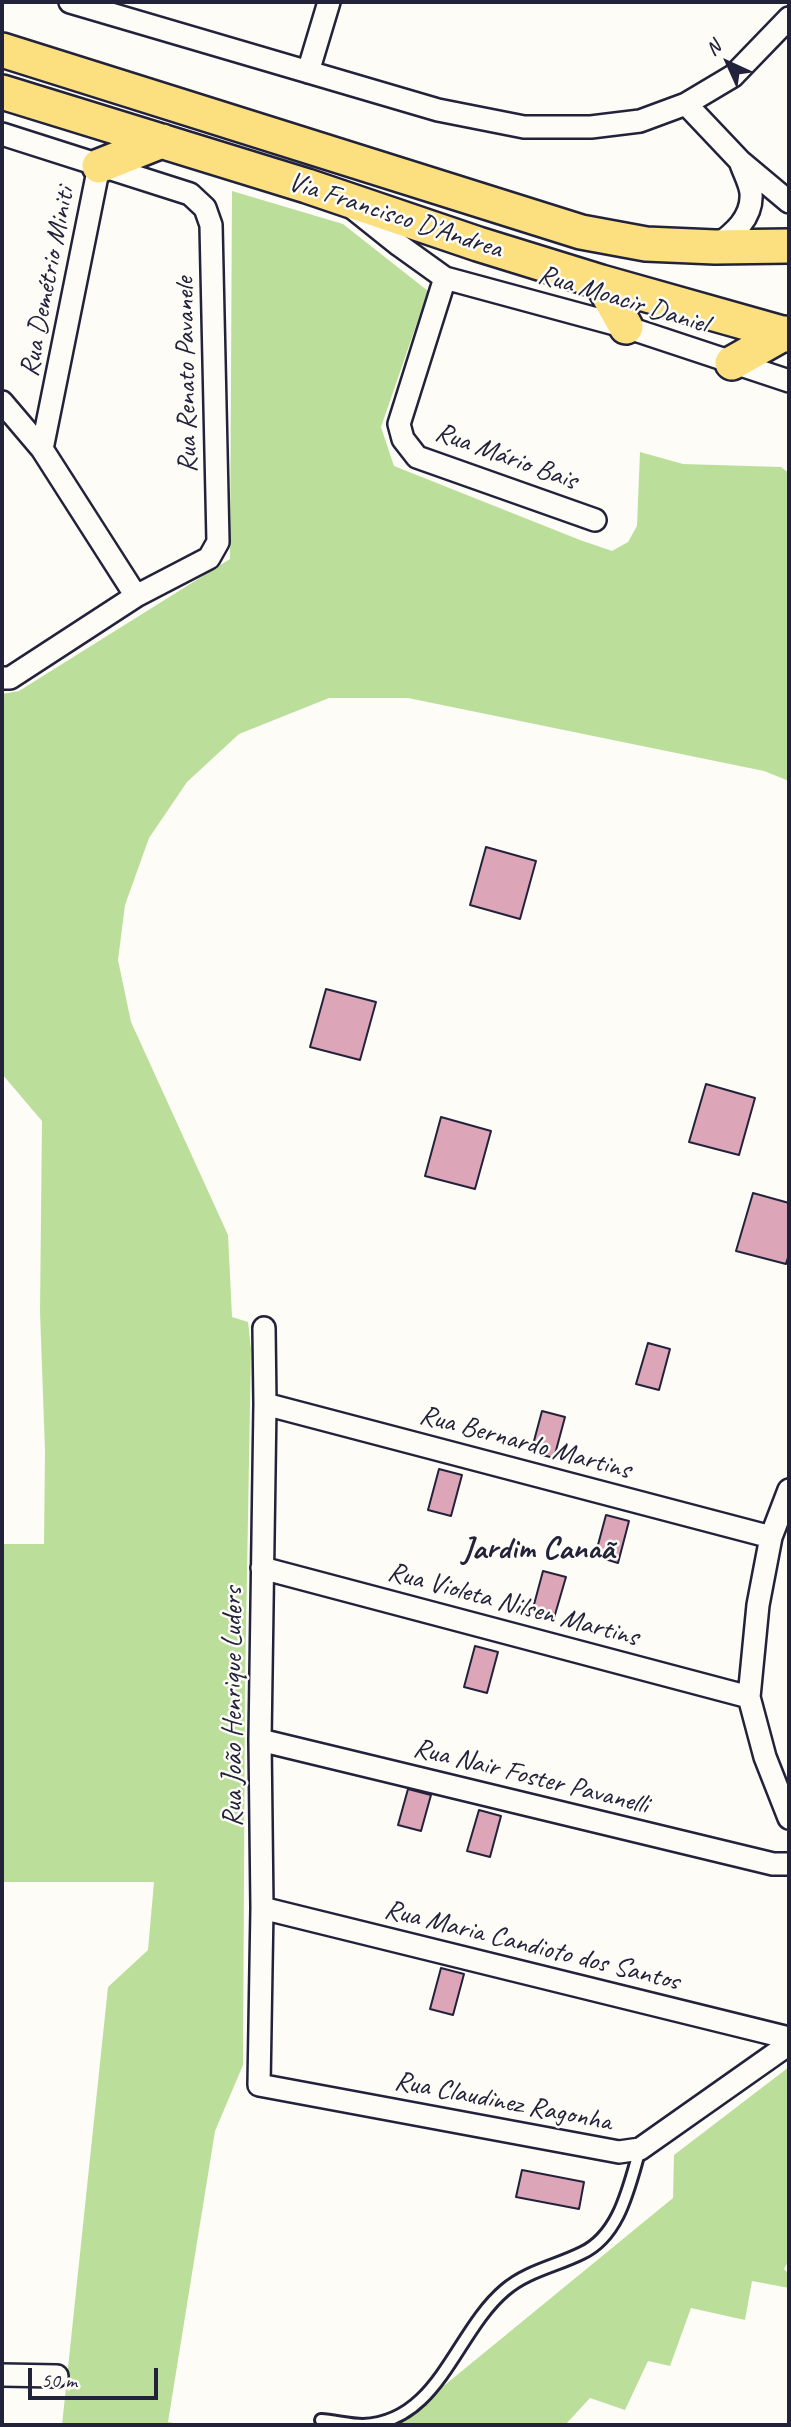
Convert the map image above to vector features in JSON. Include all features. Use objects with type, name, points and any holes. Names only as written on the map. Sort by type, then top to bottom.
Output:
[{"type":"highway","name":"Via Francisco D'Andrea","points":[[2,50],[581,233],[646,244],[789,246]]},
{"type":"highway","name":"Via Francisco D'Andrea","points":[[2,92],[601,282],[787,334]]},
{"type":"highway","points":[[99,166],[162,141]]},
{"type":"highway","points":[[601,282],[626,327]]},
{"type":"highway","points":[[732,363],[787,334]]},
{"type":"street","points":[[70,2],[438,110],[524,127],[592,127],[640,121],[686,104],[733,76],[789,18]]},
{"type":"street","points":[[308,72],[329,2]]},
{"type":"street","points":[[686,104],[740,161],[789,202]]},
{"type":"street","points":[[2,134],[99,166]]},
{"type":"street","points":[[715,247],[735,233],[745,219],[751,194],[740,161]]},
{"type":"street","name":"Rua Renato Pavanele","points":[[99,166],[190,194],[205,208],[211,225],[218,542],[209,558],[136,596]]},
{"type":"street","name":"Rua Demétrio Miniti","points":[[42,449],[99,166]]},
{"type":"street","name":"Rua Moacir Daniel","points":[[341,199],[445,278],[626,327],[789,381]]},
{"type":"street","name":"Rua Mário Bais","points":[[445,278],[398,424],[403,439],[417,457],[595,520]]},
{"type":"street","points":[[2,402],[42,449],[136,596],[10,678],[2,678]]},
{"type":"street","name":"Rua João Henrique Luders","points":[[259,2085],[264,1328]]},
{"type":"street","name":"Rua Bernardo Martins","points":[[265,1404],[771,1537]]},
{"type":"street","points":[[789,1490],[771,1537],[758,1605],[749,1697],[765,1757],[789,1818]]},
{"type":"street","name":"Rua Violeta Nilsen Martins","points":[[262,1569],[749,1697]]},
{"type":"street","name":"Rua Nair Foster Pavanelli","points":[[260,1740],[773,1864],[789,1864]]},
{"type":"street","name":"Rua Maria Candioto dos Santos","points":[[262,1908],[789,2038]]},
{"type":"street","name":"Rua Claudinez Ragonha","points":[[259,2085],[620,2152],[640,2149],[789,2044]]},
{"type":"street","points":[[2,2375],[57,2376]]},
{"type":"lane","points":[[321,2420],[363,2425],[393,2420],[412,2409],[431,2390],[486,2310],[505,2290],[525,2276],[583,2253],[596,2244],[613,2224],[625,2199],[640,2149]]},
{"type":"green space","points":[[232,191],[343,224],[428,291],[381,427],[394,466],[612,551],[628,542],[637,526],[640,452],[683,464],[781,467],[789,473],[789,781],[764,771],[408,698],[329,698],[239,734],[187,782],[149,838],[125,905],[118,960],[131,1022],[228,1235],[232,1317],[248,1322],[251,1349],[245,1686],[243,2065],[215,2131],[168,2422],[184,2425],[62,2425],[108,1987],[148,1950],[154,1882],[2,1882],[2,1544],[44,1544],[45,1451],[40,1311],[42,1121],[2,1074],[2,694],[19,691],[230,559]]},
{"type":"green space","points":[[789,2067],[789,2260],[784,2269],[789,2274],[789,2288],[752,2281],[745,2320],[691,2308],[670,2366],[648,2361],[625,2410],[590,2398],[565,2425],[396,2425],[673,2198],[674,2155]]},
{"type":"building","points":[[486,847],[536,861],[520,919],[470,905]]},
{"type":"building","points":[[326,989],[376,1002],[360,1060],[310,1047]]},
{"type":"building","points":[[706,1084],[755,1098],[739,1155],[689,1142]]},
{"type":"building","points":[[441,1117],[491,1131],[475,1189],[425,1176]]},
{"type":"building","points":[[753,1193],[789,1203],[789,1254],[786,1264],[736,1251]]},
{"type":"building","points":[[648,1343],[670,1349],[659,1390],[636,1384]]},
{"type":"building","points":[[542,1411],[565,1417],[554,1458],[531,1452]]},
{"type":"building","points":[[439,1469],[462,1475],[451,1516],[428,1510]]},
{"type":"building","points":[[606,1515],[629,1521],[618,1563],[595,1556]]},
{"type":"building","points":[[543,1571],[566,1577],[554,1618],[532,1612]]},
{"type":"building","points":[[475,1646],[498,1652],[487,1693],[464,1687]]},
{"type":"building","points":[[408,1789],[431,1795],[421,1831],[398,1825]]},
{"type":"building","points":[[479,1810],[501,1816],[490,1857],[467,1851]]},
{"type":"building","points":[[441,1968],[464,1974],[453,2015],[430,2009]]},
{"type":"building","points":[[522,2170],[584,2182],[579,2209],[516,2197]]},
{"type":"district","name":"Jardim Canaã","points":[[538,1550]]}]
